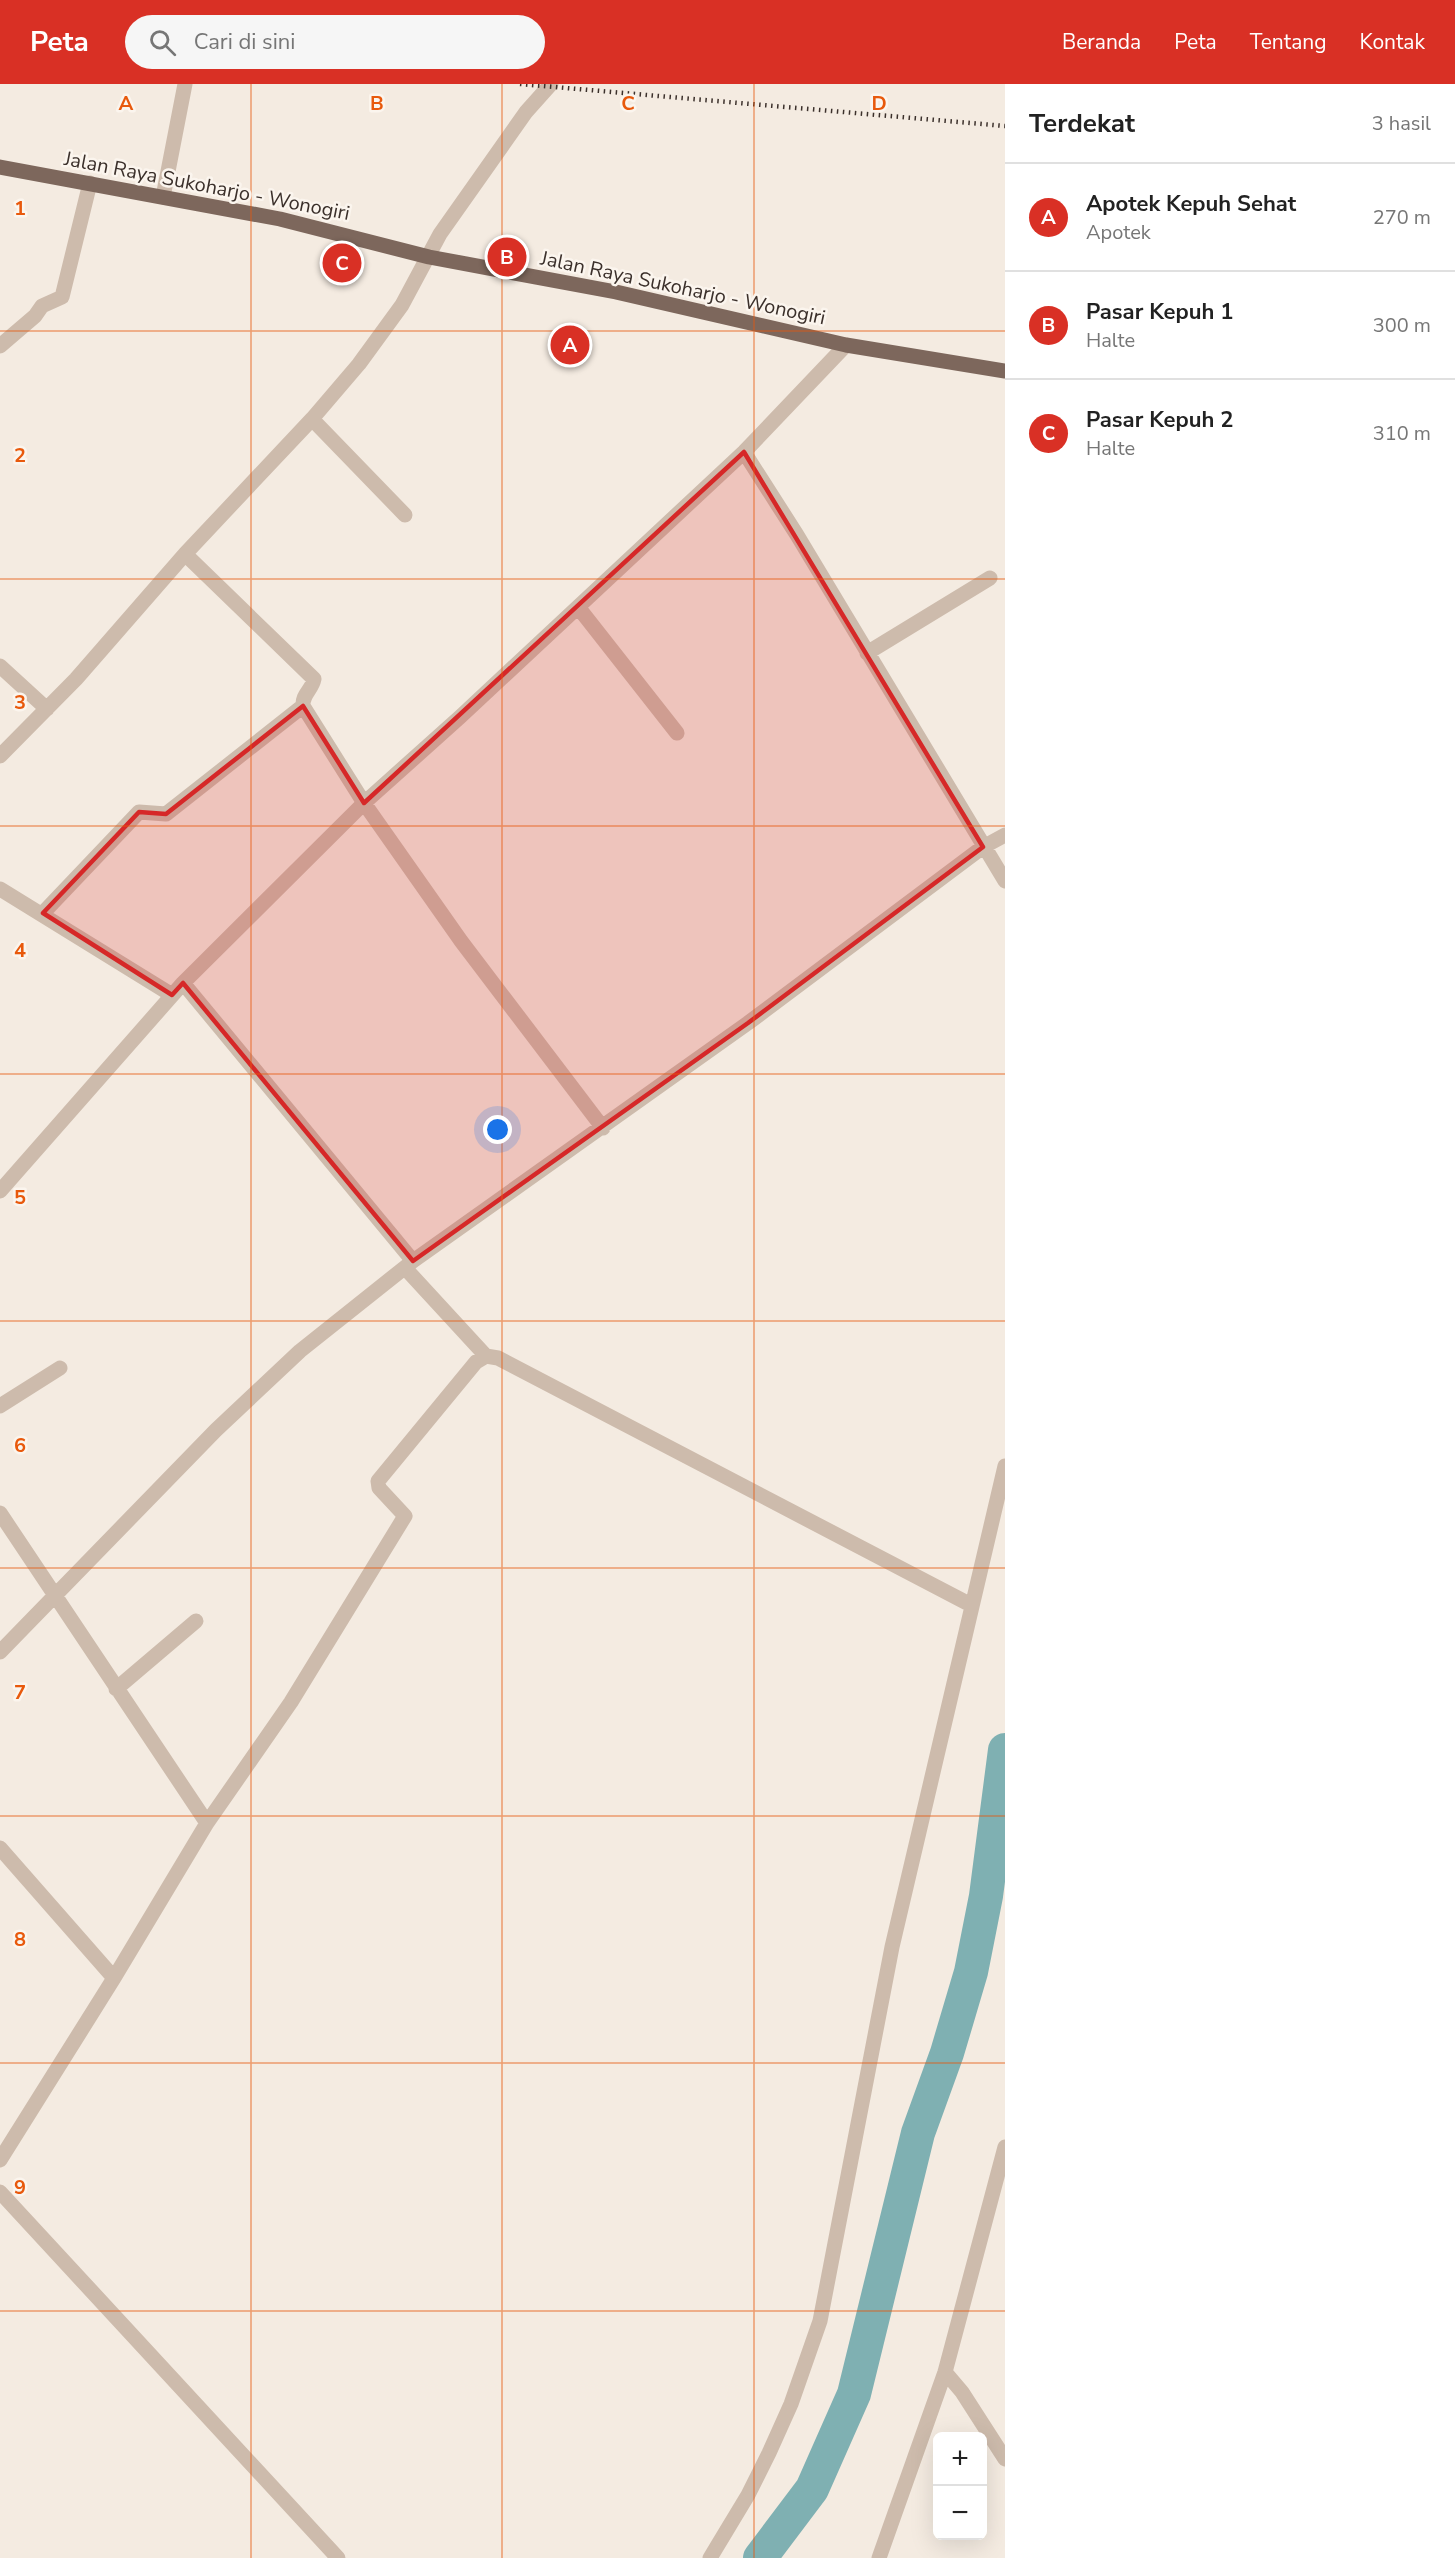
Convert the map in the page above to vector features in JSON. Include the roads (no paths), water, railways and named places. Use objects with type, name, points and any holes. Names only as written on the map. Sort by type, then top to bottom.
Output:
[{"type":"main road","name":"Jalan Raya Sukoharjo - Wonogiri","points":[[0,167],[280,219],[429,257],[616,292],[846,345],[1005,371]]},
{"type":"street","points":[[163,197],[185,84]]},
{"type":"street","points":[[0,756],[47,710],[185,554],[312,419],[383,332],[402,305],[440,234],[526,112],[551,84]]},
{"type":"street","points":[[0,346],[35,316],[42,306],[62,297],[90,183]]},
{"type":"street","points":[[0,1191],[183,983],[364,803],[744,452],[846,345]]},
{"type":"street","points":[[312,419],[405,515]]},
{"type":"street","points":[[744,452],[1005,881]]},
{"type":"street","points":[[185,554],[315,679],[304,696],[303,706],[364,803],[461,941],[603,1128]]},
{"type":"street","points":[[867,652],[990,578]]},
{"type":"street","points":[[578,607],[677,733]]},
{"type":"street","points":[[0,666],[47,710]]},
{"type":"street","points":[[43,913],[139,813],[166,814],[303,706]]},
{"type":"street","points":[[0,1652],[216,1430],[300,1351],[409,1265],[603,1128],[983,847],[1005,835]]},
{"type":"street","points":[[0,888],[172,995]]},
{"type":"street","points":[[183,983],[212,1015],[409,1265],[486,1356],[498,1358],[971,1605]]},
{"type":"street","points":[[0,2160],[114,1978],[207,1823],[291,1702],[405,1516],[379,1488],[378,1481],[476,1362],[486,1356]]},
{"type":"street","points":[[0,1406],[60,1368]]},
{"type":"street","points":[[710,2558],[748,2495],[774,2443],[795,2395],[820,2321],[892,1947],[1005,1466]]},
{"type":"street","points":[[0,1513],[207,1823]]},
{"type":"street","points":[[116,1689],[196,1621]]},
{"type":"street","points":[[0,1848],[114,1978]]},
{"type":"street","points":[[879,2558],[945,2372],[1005,2147]]},
{"type":"street","points":[[0,2192],[338,2558]]},
{"type":"street","points":[[945,2372],[962,2392],[1005,2459]]},
{"type":"waterway","points":[[760,2558],[812,2489],[854,2394],[918,2133],[947,2053],[971,1972],[986,1896],[1005,1750]]},
{"type":"railway","points":[[520,84],[1005,126]]},
{"type":"place","name":"Pasar Kepuh 1","points":[[507,257]]},
{"type":"place","name":"Pasar Kepuh 2","points":[[342,263]]},
{"type":"place","name":"Apotek Kepuh Sehat","points":[[570,345]]}]
